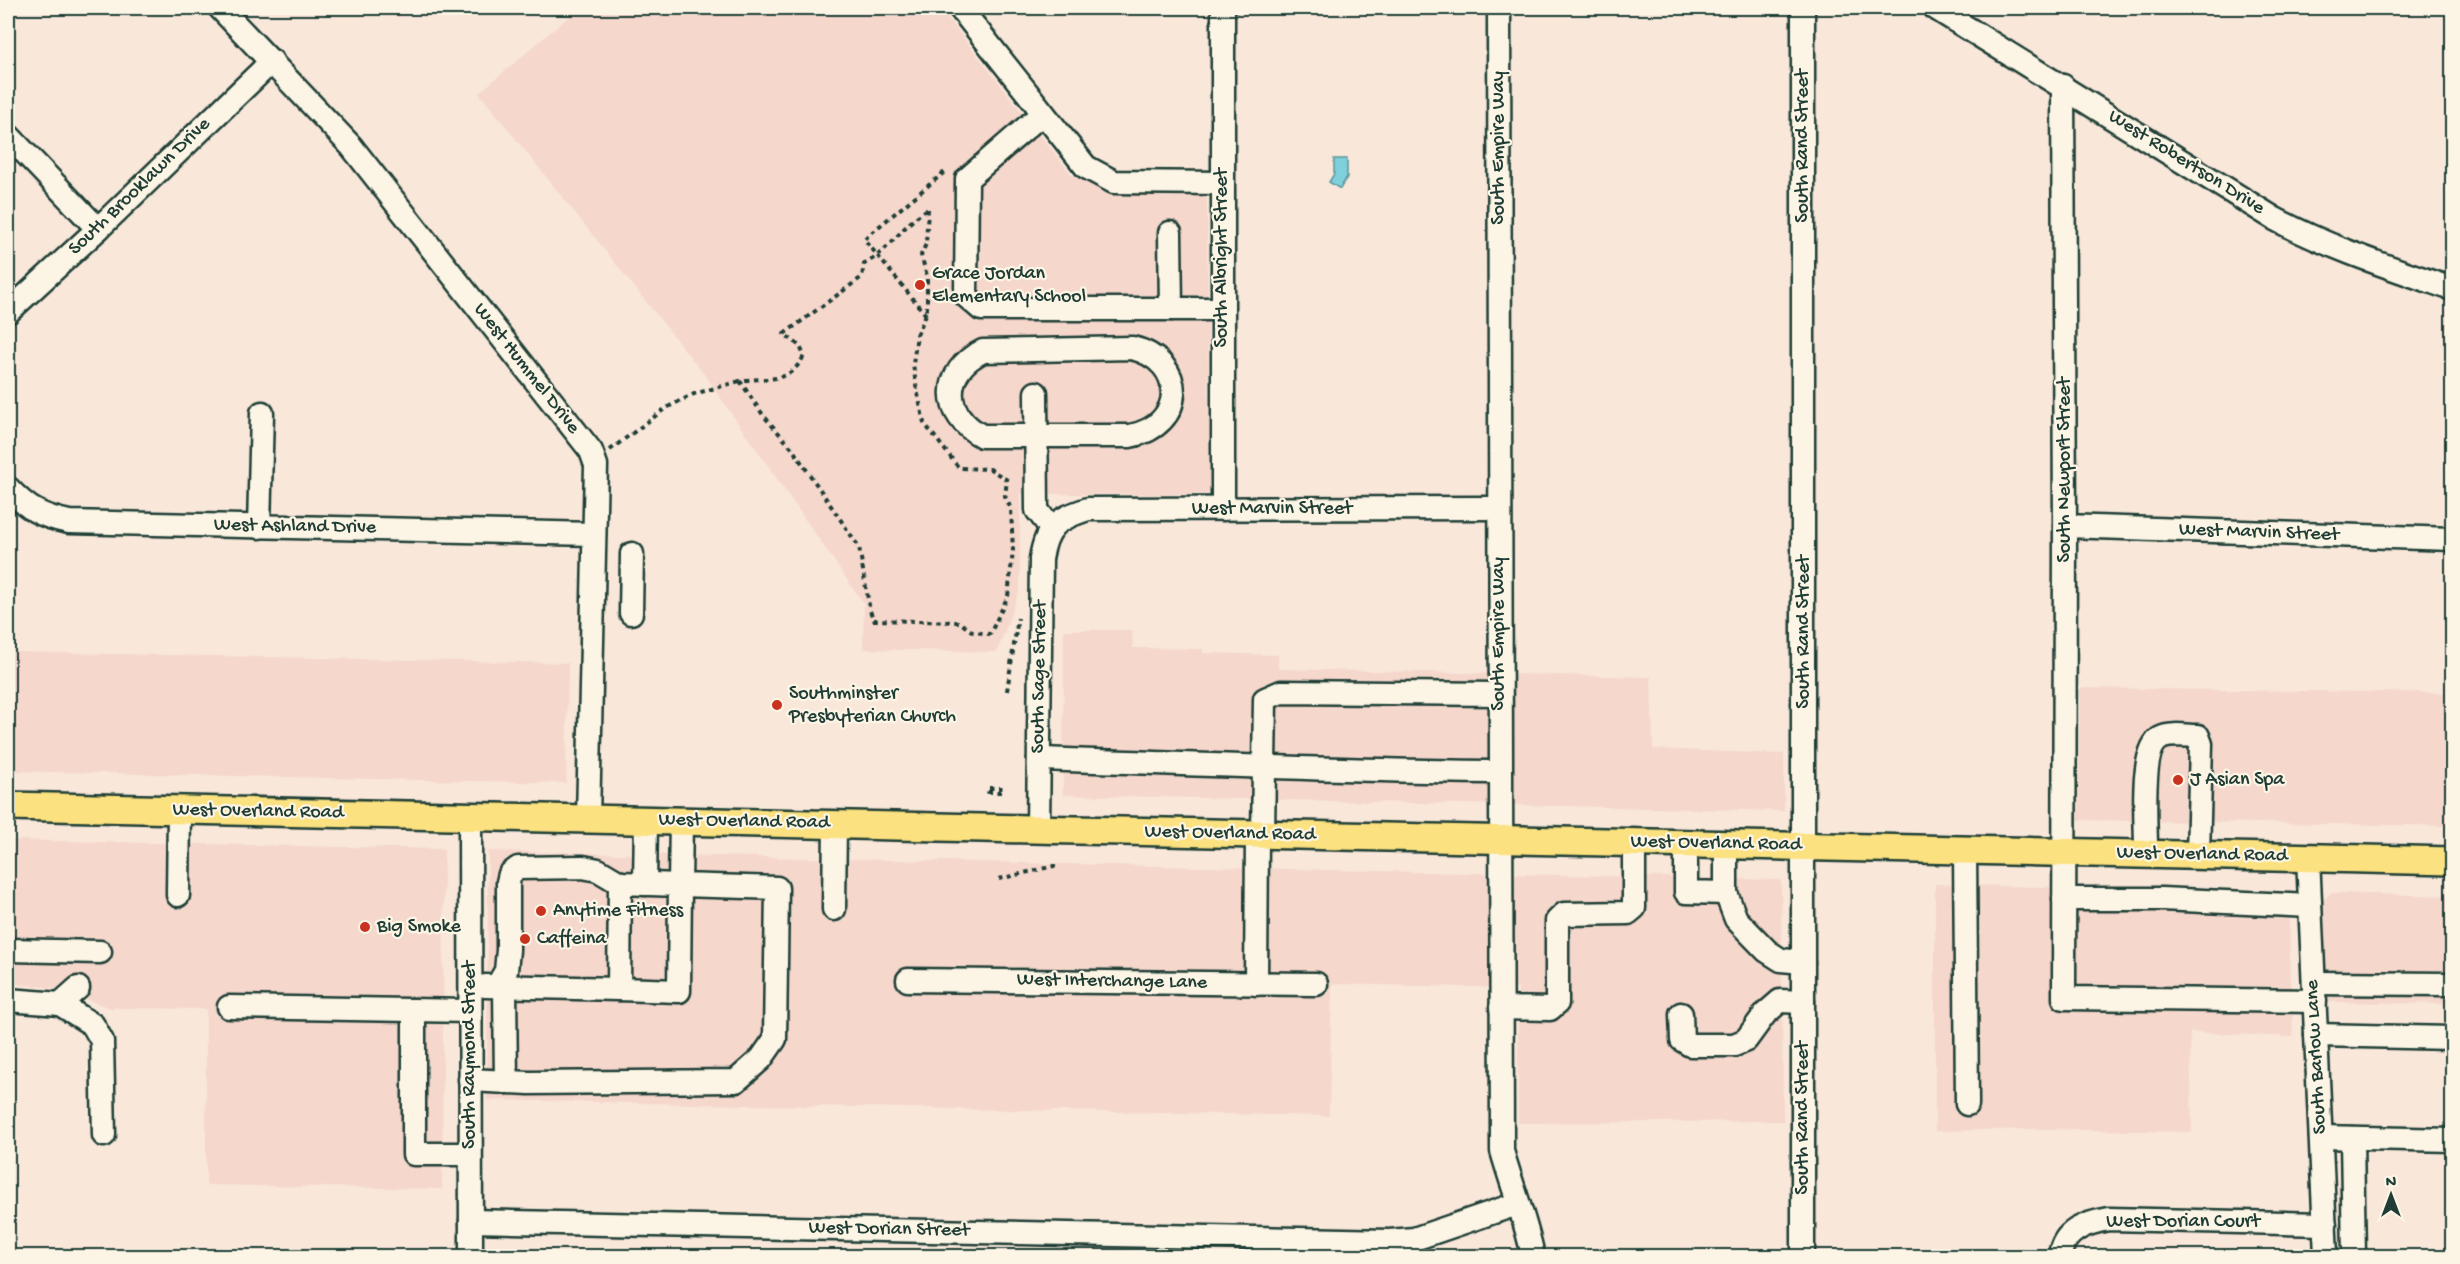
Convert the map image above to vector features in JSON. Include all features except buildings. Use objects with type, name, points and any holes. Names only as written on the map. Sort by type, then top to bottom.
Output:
[{"type":"main road","name":"West Overland Road","points":[[8,806],[2452,861]]},
{"type":"street","name":"West Hummel Drive","points":[[220,8],[351,146],[591,451],[596,465],[588,819]]},
{"type":"street","points":[[960,8],[1086,167],[1114,182],[1221,183]]},
{"type":"street","name":"South Albright Street","points":[[1223,8],[1221,183],[1223,509]]},
{"type":"street","name":"South Empire Way","points":[[1499,8],[1502,1151],[1528,1233],[1533,1257]]},
{"type":"street","name":"South Rand Street","points":[[1803,8],[1803,1257]]},
{"type":"street","name":"West Robertson Drive","points":[[1935,8],[2275,219],[2311,238],[2452,289]]},
{"type":"street","name":"South Brooklawn Drive","points":[[8,312],[98,229],[272,61]]},
{"type":"street","name":"South Newport Street","points":[[2063,86],[2064,998],[2315,992]]},
{"type":"street","points":[[1043,113],[968,179],[966,296],[981,309],[1222,309]]},
{"type":"street","points":[[8,135],[98,229]]},
{"type":"street","points":[[1170,233],[1170,309]]},
{"type":"street","points":[[1132,348],[1147,351],[1169,372],[1173,387],[1172,402],[1166,416],[1156,427],[1144,434],[1036,436],[982,436],[960,419],[953,407],[952,386],[960,367],[970,357],[983,351],[1132,348]]},
{"type":"street","points":[[1036,393],[1037,510],[1051,528]]},
{"type":"street","points":[[259,527],[262,413]]},
{"type":"street","name":"West Ashland Drive","points":[[8,488],[24,505],[44,517],[69,522],[594,534]]},
{"type":"street","name":"West Marvin Street","points":[[1051,528],[1066,516],[1088,509],[1499,508]]},
{"type":"street","name":"West Marvin Street","points":[[2065,526],[2452,539]]},
{"type":"street","name":"South Sage Street","points":[[1038,829],[1041,559],[1044,543],[1051,528]]},
{"type":"street","points":[[631,614],[632,554]]},
{"type":"street","points":[[1256,984],[1265,699],[1281,692],[1500,694]]},
{"type":"street","points":[[2146,854],[2145,786],[2146,765],[2150,753],[2156,741],[2163,736],[2198,736],[2201,744],[2198,855]]},
{"type":"street","points":[[1039,759],[1357,771],[1500,772]]},
{"type":"street","points":[[178,895],[179,810]]},
{"type":"street","name":"South Raymond Street","points":[[470,817],[471,1257]]},
{"type":"street","points":[[645,884],[646,820]]},
{"type":"street","points":[[470,986],[679,991],[681,821]]},
{"type":"street","points":[[834,909],[835,824]]},
{"type":"street","points":[[1501,1008],[1550,1009],[1557,1003],[1557,921],[1563,914],[1628,913],[1634,908],[1634,843]]},
{"type":"street","points":[[1686,844],[1686,892],[1726,893]]},
{"type":"street","points":[[1726,844],[1726,893],[1736,919],[1767,951],[1781,960],[1803,962]]},
{"type":"street","points":[[1965,849],[1967,1104]]},
{"type":"street","name":"South Barlow Lane","points":[[2308,857],[2326,1257]]},
{"type":"street","points":[[470,1080],[506,1082],[736,1081],[761,1059],[775,1039],[777,888],[620,883],[598,870],[583,867],[518,868],[510,874],[508,882],[508,950],[506,971],[501,986],[506,1082]]},
{"type":"street","points":[[619,989],[620,883]]},
{"type":"street","points":[[2064,899],[2161,899],[2310,906]]},
{"type":"street","points":[[8,950],[100,952]]},
{"type":"street","name":"West Interchange Lane","points":[[908,980],[1316,984]]},
{"type":"street","points":[[2315,992],[2446,984]]},
{"type":"street","points":[[60,1004],[78,988]]},
{"type":"street","points":[[8,1000],[60,1004],[93,1025],[102,1041],[104,1135]]},
{"type":"street","points":[[1681,1014],[1682,1040],[1690,1045],[1734,1045],[1746,1040],[1765,1014],[1780,1001],[1803,1002]]},
{"type":"street","points":[[229,1007],[470,1011]]},
{"type":"street","points":[[414,1010],[414,1154],[470,1154]]},
{"type":"street","points":[[2316,1035],[2452,1038]]},
{"type":"street","points":[[2321,1137],[2452,1140]]},
{"type":"street","points":[[2352,1138],[2354,1257]]},
{"type":"street","name":"West Dorian Street","points":[[471,1221],[1389,1241],[1414,1239],[1517,1204]]},
{"type":"street","name":"West Dorian Court","points":[[2060,1257],[2061,1248],[2072,1232],[2091,1223],[2109,1219],[2325,1224]]},
{"type":"path","points":[[926,315],[864,240],[953,166]]},
{"type":"path","points":[[610,450],[666,408],[694,394],[740,381],[784,378],[795,370],[804,356],[801,346],[784,334],[862,277],[864,264],[878,256],[917,215],[928,209],[926,244],[921,255],[927,276],[926,315],[917,335],[913,364],[924,423],[959,468],[990,469],[1007,480],[1005,496],[1011,509],[1012,551],[1008,596],[990,634],[973,632],[959,622],[874,620],[870,612],[859,547],[790,447],[763,415],[740,381]]},
{"type":"path","points":[[1007,692],[1016,624],[1022,609]]},
{"type":"path","points":[[999,879],[1054,866],[1054,862]]},
{"type":"shaded area","name":"Grace Jordan Elementary School","points":[[579,8],[940,8],[1071,174],[1113,194],[1207,196],[1209,494],[1020,494],[1020,589],[997,652],[863,649],[864,604],[704,374],[479,93]]},
{"type":"shaded area","points":[[1064,630],[1132,630],[1133,648],[1203,649],[1203,653],[1278,655],[1278,669],[1651,677],[1653,749],[1784,754],[1784,811],[1063,795]]},
{"type":"shaded area","points":[[8,652],[568,663],[566,783],[8,771]]},
{"type":"shaded area","points":[[2080,688],[2452,693],[2452,826],[2078,820]]},
{"type":"shaded area","points":[[8,840],[444,849],[442,1189],[206,1185],[206,1009],[111,1008],[53,988],[8,983]]},
{"type":"shaded area","points":[[488,851],[1781,880],[1783,1121],[1518,1123],[1518,988],[1332,984],[1329,1116],[487,1100]]},
{"type":"shaded area","points":[[1935,884],[2288,894],[2293,1037],[2190,1032],[2192,1132],[2043,1129],[1935,1131]]},
{"type":"shaded area","points":[[2331,893],[2452,896],[2452,1004],[2326,1002],[2324,900]]},
{"type":"water","points":[[1334,159],[1347,159],[1347,177],[1340,189],[1329,182],[1334,174]]},
{"type":"place","name":"Grace Jordan Elementary School","points":[[920,285]]},
{"type":"place","name":"Southminster Presbyterian Church","points":[[777,705]]},
{"type":"place","name":"J Asian Spa","points":[[2178,780]]},
{"type":"place","name":"Anytime Fitness","points":[[541,911]]},
{"type":"place","name":"Big Smoke","points":[[365,927]]},
{"type":"place","name":"Caffeina","points":[[525,939]]}]
